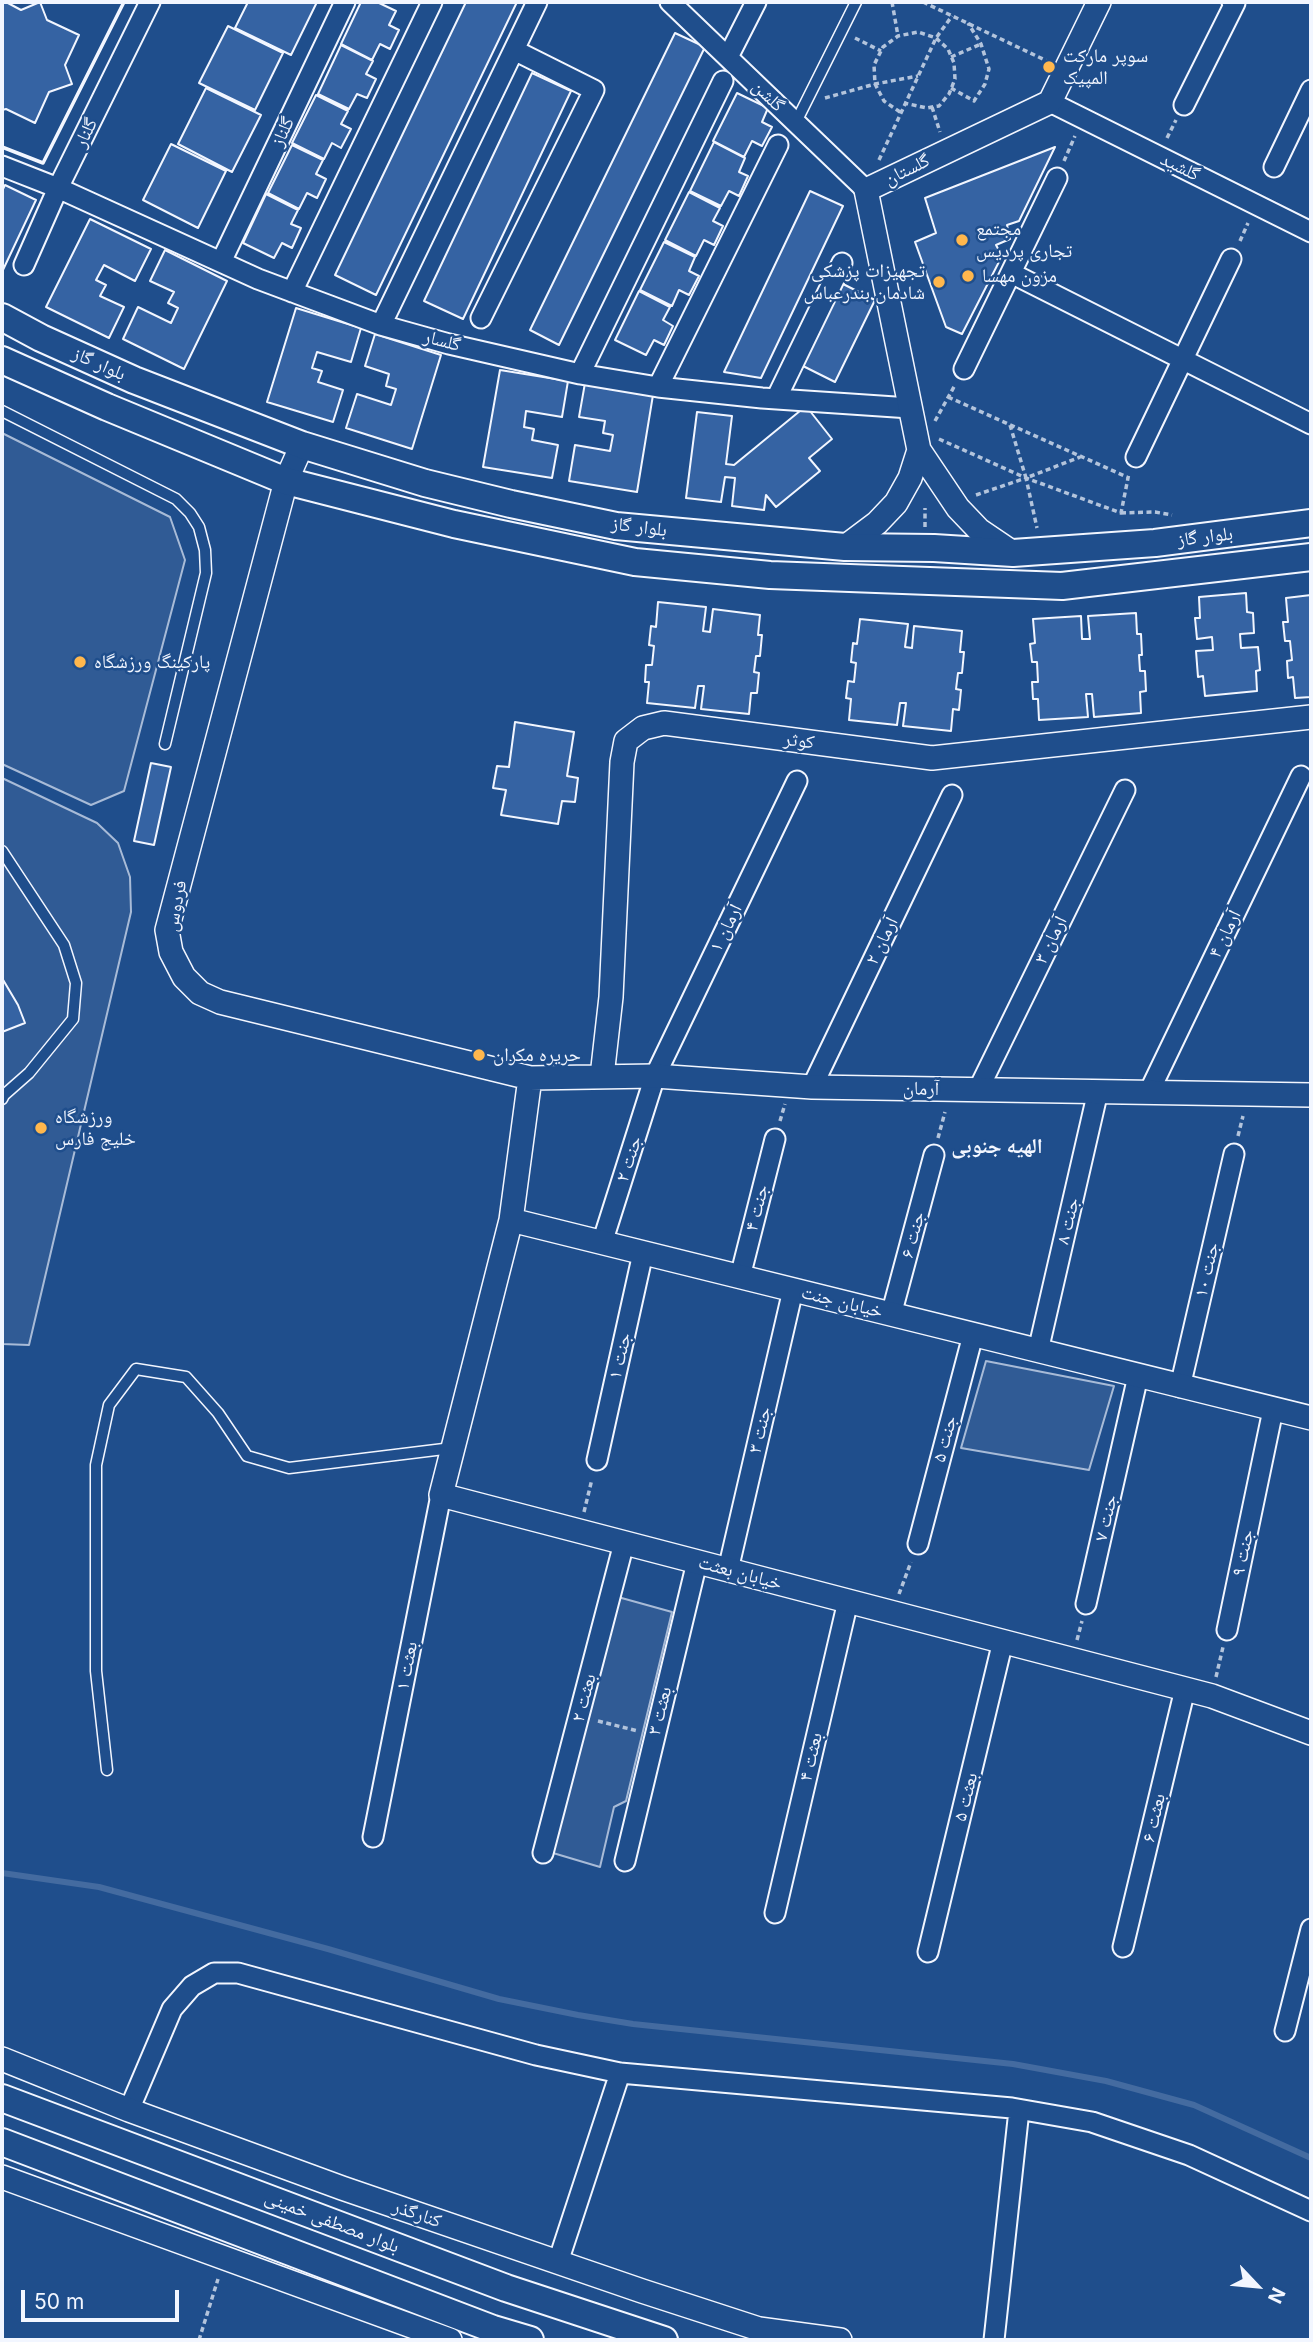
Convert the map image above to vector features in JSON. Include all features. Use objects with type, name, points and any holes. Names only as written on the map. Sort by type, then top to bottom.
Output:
[{"type":"main road","name":"بلوار گاز","points":[[2,317],[41,338],[134,380],[302,446],[425,483],[616,526],[845,547],[934,548],[1013,553],[1155,543],[1311,523]]},
{"type":"main road","name":"بلوار گاز","points":[[2,360],[286,481],[454,524],[635,562],[770,575],[1062,586],[1311,557]]},
{"type":"main road","name":"بلوار مصطفی خمینی","points":[[2,2098],[506,2288],[664,2340]]},
{"type":"main road","points":[[2,2142],[492,2329],[530,2340]]},
{"type":"street","name":"گلنار","points":[[24,265],[58,188],[150,2]]},
{"type":"street","name":"گلناز","points":[[221,262],[345,2]]},
{"type":"street","points":[[292,292],[432,2]]},
{"type":"street","points":[[381,325],[537,2]]},
{"type":"street","name":"گلشن","points":[[670,2],[866,190]]},
{"type":"street","points":[[728,57],[756,2]]},
{"type":"street","points":[[1050,102],[1099,2]]},
{"type":"street","points":[[1184,105],[1235,2]]},
{"type":"street","points":[[481,318],[594,90],[514,50]]},
{"type":"street","points":[[580,374],[723,81]]},
{"type":"street","points":[[1274,167],[1311,90]]},
{"type":"street","name":"گلشید","points":[[1050,102],[1311,232]]},
{"type":"street","name":"گلستان","points":[[1013,553],[979,530],[958,508],[923,442],[910,408],[866,190],[1050,102]]},
{"type":"street","points":[[658,387],[778,145]]},
{"type":"street","name":"گلسار","points":[[2,166],[58,188],[292,292],[381,325],[449,344],[580,374],[658,387],[776,399],[910,408]]},
{"type":"street","points":[[964,369],[1057,178]]},
{"type":"street","points":[[1136,457],[1231,259]]},
{"type":"street","points":[[776,399],[842,263]]},
{"type":"street","points":[[1011,273],[1311,424]]},
{"type":"street","points":[[845,547],[877,523],[891,508],[910,478],[923,442]]},
{"type":"street","name":"فردوس","points":[[302,446],[286,481],[167,930],[171,952],[184,977],[200,993],[220,1002],[530,1079]]},
{"type":"street","name":"کوثر","points":[[602,1076],[611,997],[622,762],[626,741],[643,728],[664,723],[932,758],[1311,717]]},
{"type":"street","name":"آرمان ۴","points":[[1149,1092],[1300,776]]},
{"type":"street","name":"آرمان ۱","points":[[655,1076],[797,781]]},
{"type":"street","name":"آرمان ۳","points":[[978,1090],[1125,789]]},
{"type":"street","name":"آرمان ۲","points":[[801,1086],[952,795]]},
{"type":"street","name":"آرمان","points":[[530,1079],[655,1076],[801,1086],[1311,1095]]},
{"type":"street","name":"جنت ۲","points":[[602,1243],[655,1076]]},
{"type":"street","points":[[441,1495],[511,1220],[530,1079]]},
{"type":"street","name":"جنت ۸","points":[[1038,1351],[1098,1091]]},
{"type":"street","name":"جنت ۴","points":[[740,1277],[775,1139]]},
{"type":"street","name":"جنت ۱۰","points":[[1180,1387],[1234,1154]]},
{"type":"street","name":"جنت ۶","points":[[891,1315],[934,1155]]},
{"type":"street","name":"خیابان جنت","points":[[511,1220],[1311,1418]]},
{"type":"street","name":"جنت ۱","points":[[597,1460],[643,1253]]},
{"type":"street","name":"جنت ۳","points":[[728,1570],[793,1290]]},
{"type":"street","name":"جنت ۵","points":[[918,1544],[973,1335]]},
{"type":"street","name":"جنت ۷","points":[[1086,1604],[1138,1376]]},
{"type":"street","name":"جنت ۹","points":[[1227,1630],[1273,1410]]},
{"type":"street","name":"خیابان بعثت","points":[[441,1495],[1212,1696],[1311,1733]]},
{"type":"street","name":"بعثت ۱","points":[[373,1837],[441,1495]]},
{"type":"street","name":"بعثت ۲","points":[[544,1853],[624,1543]]},
{"type":"street","name":"بعثت ۳","points":[[625,1861],[697,1562]]},
{"type":"street","name":"بعثت ۴","points":[[775,1913],[848,1601]]},
{"type":"street","name":"بعثت ۵","points":[[928,1952],[1003,1642]]},
{"type":"street","name":"بعثت ۶","points":[[1123,1947],[1185,1689]]},
{"type":"street","points":[[1285,2031],[1311,1929]]},
{"type":"street","points":[[129,2110],[172,2008],[192,1986],[215,1973],[238,1973],[536,2055],[620,2073],[1019,2110],[1091,2122],[1189,2155],[1311,2211]]},
{"type":"street","name":"کنارگذر","points":[[2,2059],[129,2110],[342,2188],[558,2262],[759,2329],[840,2340]]},
{"type":"street","points":[[558,2262],[620,2073]]},
{"type":"street","points":[[995,2340],[1019,2110]]},
{"type":"street","points":[[2,2177],[450,2340]]},
{"type":"lane","points":[[796,122],[856,2]]},
{"type":"lane","points":[[2,411],[176,499],[199,527],[205,550],[206,573],[165,744]]},
{"type":"lane","points":[[2,851],[64,945],[76,983],[73,1019],[29,1073],[2,1096]]},
{"type":"lane","points":[[107,1770],[96,1671],[96,1465],[109,1405],[136,1369],[186,1377],[218,1413],[247,1455],[289,1468],[452,1448]]},
{"type":"path","points":[[892,2],[898,36]]},
{"type":"path","points":[[923,2],[1066,69]]},
{"type":"path","points":[[866,190],[936,38],[952,16]]},
{"type":"path","points":[[951,88],[974,102],[985,84],[989,69],[981,44],[968,23]]},
{"type":"path","points":[[841,31],[881,51]]},
{"type":"path","points":[[900,112],[884,101],[875,84],[874,65],[881,51],[898,36],[918,33],[936,38],[948,49],[954,63],[955,79],[949,94],[939,106],[927,108],[904,103]]},
{"type":"path","points":[[951,57],[981,44]]},
{"type":"path","points":[[805,104],[875,84],[918,76]]},
{"type":"path","points":[[1158,156],[1184,105]]},
{"type":"path","points":[[1057,178],[1083,118]]},
{"type":"path","points":[[964,369],[923,442],[1121,513],[1127,477],[1136,457]]},
{"type":"path","points":[[948,397],[1127,477]]},
{"type":"path","points":[[1010,425],[1026,478],[1042,551]]},
{"type":"path","points":[[891,508],[958,508],[981,492],[1081,456]]},
{"type":"path","points":[[775,1139],[801,1086]]},
{"type":"path","points":[[934,1155],[950,1089]]},
{"type":"path","points":[[1234,1154],[1249,1093]]},
{"type":"path","points":[[579,1531],[597,1460]]},
{"type":"path","points":[[892,1613],[918,1544]]},
{"type":"path","points":[[1073,1660],[1086,1604]]},
{"type":"path","points":[[1212,1696],[1227,1630]]},
{"type":"path","points":[[579,1715],[654,1736]]},
{"type":"path","points":[[199,2340],[225,2258]]},
{"type":"shaded area","name":"پارکینگ ورزشگاه","points":[[2,433],[170,517],[185,560],[124,791],[91,805],[2,764]]},
{"type":"shaded area","name":"ورزشگاه خلیج فارس","points":[[2,778],[97,823],[118,843],[130,877],[131,912],[29,1345],[2,1344]]},
{"type":"shaded area","points":[[986,1361],[1114,1386],[1089,1470],[961,1448]]},
{"type":"shaded area","points":[[618,1597],[672,1612],[626,1801],[614,1807],[600,1867],[553,1853]]},
{"type":"building","points":[[2,2],[21,10],[40,2],[47,20],[79,35],[65,65],[72,84],[49,92],[35,123],[6,109],[2,110]]},
{"type":"building","points":[[248,2],[317,2],[291,55],[235,28]]},
{"type":"building","points":[[361,2],[377,2],[396,11],[389,25],[399,30],[390,49],[380,44],[372,60],[341,44]]},
{"type":"building","points":[[466,2],[517,2],[376,295],[335,275]]},
{"type":"building","points":[[228,26],[283,53],[255,110],[199,83]]},
{"type":"building","points":[[675,33],[705,47],[559,345],[530,330]]},
{"type":"building","points":[[341,45],[373,61],[366,74],[376,79],[367,98],[357,94],[349,109],[318,94]]},
{"type":"building","points":[[532,73],[571,91],[463,319],[424,301]]},
{"type":"building","points":[[206,88],[261,115],[232,172],[178,144]]},
{"type":"building","points":[[737,93],[768,108],[762,122],[772,127],[762,146],[752,141],[744,157],[713,141]]},
{"type":"building","points":[[316,95],[348,111],[341,124],[351,129],[341,148],[332,143],[324,159],[292,143]]},
{"type":"building","points":[[714,142],[745,158],[739,172],[748,176],[739,196],[729,191],[721,206],[690,191]]},
{"type":"building","points":[[171,144],[226,171],[198,228],[143,200]]},
{"type":"building","points":[[292,145],[323,160],[316,174],[326,179],[317,198],[307,193],[299,209],[268,193]]},
{"type":"building","name":"مجتمع تجاری پردیس","points":[[1055,147],[1019,221],[1007,225],[1010,239],[996,245],[1002,256],[962,334],[946,327],[915,242],[936,233],[925,198]]},
{"type":"building","points":[[5,185],[36,200],[2,272],[2,191]]},
{"type":"building","points":[[810,191],[843,206],[761,378],[724,372]]},
{"type":"building","points":[[689,192],[720,208],[713,221],[723,226],[714,245],[704,240],[696,256],[665,240]]},
{"type":"building","points":[[266,194],[298,210],[291,224],[301,228],[292,248],[282,243],[274,258],[243,243]]},
{"type":"building","points":[[90,219],[151,249],[135,281],[104,265],[96,280],[106,285],[100,296],[124,307],[109,338],[46,307]]},
{"type":"building","points":[[664,242],[695,257],[689,271],[699,276],[689,295],[679,290],[672,306],[640,290]]},
{"type":"building","points":[[165,250],[227,281],[184,369],[123,339],[138,307],[171,323],[178,308],[168,303],[174,292],[150,281]]},
{"type":"building","points":[[841,283],[875,300],[835,382],[801,365]]},
{"type":"building","points":[[639,291],[670,307],[663,320],[673,326],[664,345],[654,340],[646,355],[615,340]]},
{"type":"building","points":[[296,308],[361,328],[351,362],[317,352],[312,368],[322,371],[318,382],[343,390],[333,422],[267,402]]},
{"type":"building","points":[[375,334],[441,355],[412,449],[346,428],[357,394],[391,405],[396,389],[386,386],[389,374],[365,366]]},
{"type":"building","points":[[500,370],[568,381],[562,417],[526,411],[524,427],[534,429],[532,440],[558,445],[552,478],[483,467]]},
{"type":"building","points":[[585,383],[653,395],[637,492],[569,481],[575,445],[610,451],[613,435],[603,433],[605,421],[579,417]]},
{"type":"building","points":[[806,406],[832,439],[809,458],[820,471],[776,507],[766,495],[764,510],[732,506],[735,478],[725,477],[721,502],[686,498],[697,412],[732,416],[726,464],[734,465]]},
{"type":"building","points":[[1246,593],[1247,612],[1253,613],[1254,633],[1240,634],[1241,648],[1258,647],[1260,670],[1256,671],[1257,691],[1205,696],[1203,676],[1198,677],[1196,651],[1213,650],[1212,637],[1197,639],[1195,618],[1200,618],[1199,597]]},
{"type":"building","points":[[1311,595],[1311,697],[1295,698],[1293,677],[1288,678],[1287,661],[1292,660],[1290,641],[1285,641],[1283,622],[1288,622],[1286,598]]},
{"type":"building","points":[[658,602],[706,607],[703,631],[710,632],[713,609],[760,615],[760,656],[756,656],[754,672],[759,673],[757,693],[751,693],[749,714],[701,709],[704,686],[698,686],[695,708],[647,703],[649,682],[645,682],[646,665],[652,665],[654,646],[649,645],[651,626],[656,627]]},
{"type":"building","points":[[1136,613],[1137,634],[1141,634],[1140,671],[1145,671],[1146,691],[1140,692],[1141,713],[1094,717],[1092,694],[1086,694],[1088,717],[1039,720],[1038,699],[1033,699],[1032,682],[1038,682],[1037,662],[1032,662],[1030,644],[1035,643],[1033,619],[1081,616],[1082,639],[1090,639],[1088,616]]},
{"type":"building","points":[[860,619],[908,624],[905,647],[912,648],[914,626],[962,631],[962,673],[958,673],[956,689],[961,690],[959,710],[953,709],[951,731],[903,726],[906,703],[900,703],[897,725],[849,720],[851,699],[846,698],[848,681],[854,682],[856,663],[851,662],[853,643],[857,644]]},
{"type":"building","points":[[515,722],[574,732],[567,776],[578,778],[575,802],[562,801],[558,824],[501,815],[506,790],[493,788],[497,766],[509,767]]},
{"type":"building","points":[[151,763],[171,767],[154,845],[134,841]]},
{"type":"building","points":[[2,978],[25,1023],[2,1032]]},
{"type":"waterway","points":[[2,1873],[99,1887],[499,1999],[578,2015],[633,2024],[1013,2064],[1106,2081],[1194,2105],[1311,2158]]},
{"type":"wall","points":[[2,147],[43,163],[124,2]]},
{"type":"place","name":"سوپر مارکت المپیک","points":[[1049,67]]},
{"type":"place","name":"مجتمع تجاری پردیس","points":[[962,240]]},
{"type":"place","name":"مزون مهسا","points":[[968,276]]},
{"type":"place","name":"تجهیزات پزشکی شادمان بندرعباس","points":[[939,282]]},
{"type":"place","name":"پارکینگ ورزشگاه","points":[[80,662]]},
{"type":"place","name":"حریره مکران","points":[[479,1055]]},
{"type":"place","name":"ورزشگاه خلیج فارس","points":[[41,1128]]},
{"type":"district","name":"الهیه جنوبی","points":[[997,1147]]}]
